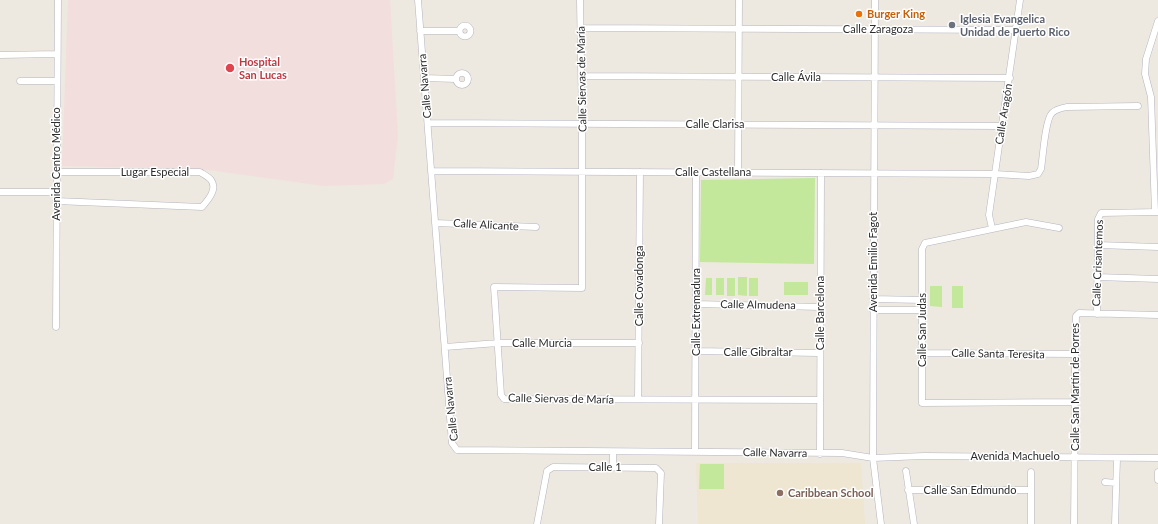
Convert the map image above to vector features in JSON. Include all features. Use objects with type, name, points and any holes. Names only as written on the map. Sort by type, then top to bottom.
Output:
[{"type":"street","name":"Avenida Centro Médico","points":[[56,327],[58,0]]},
{"type":"street","name":"Calle Navarra","points":[[418,0],[452,443],[457,450],[842,453],[873,458]]},
{"type":"street","name":"Calle Siervas de María","points":[[580,0],[582,76],[582,288],[494,287],[501,395],[504,399],[819,400]]},
{"type":"street","points":[[738,173],[739,0]]},
{"type":"street","name":"Avenida Emilio Fagot","points":[[875,0],[873,458],[881,524]]},
{"type":"street","name":"Calle Aragón","points":[[992,228],[989,215],[1017,30],[1020,0]]},
{"type":"street","points":[[1156,212],[1155,120],[1145,74],[1146,59],[1158,21]]},
{"type":"street","name":"Calle Zaragoza","points":[[581,28],[1017,30]]},
{"type":"street","points":[[420,31],[459,31]]},
{"type":"street","points":[[0,55],[57,54]]},
{"type":"street","name":"Calle Ávila","points":[[582,76],[1010,78]]},
{"type":"street","points":[[424,78],[456,79]]},
{"type":"street","points":[[20,81],[57,81]]},
{"type":"street","points":[[995,174],[1029,176],[1038,174],[1041,169],[1048,120],[1052,113],[1058,109],[1066,107],[1138,106]]},
{"type":"street","name":"Calle Clarisa","points":[[428,123],[1002,126]]},
{"type":"street","name":"Calle Castellana","points":[[431,171],[995,174]]},
{"type":"street","name":"Lugar Especial","points":[[56,172],[200,172],[211,179],[214,186],[210,196],[202,207],[56,201]]},
{"type":"street","name":"Calle Covadonga","points":[[638,399],[640,172]]},
{"type":"street","name":"Calle Extremadura","points":[[695,452],[696,172]]},
{"type":"street","name":"Calle Barcelona","points":[[820,173],[820,454]]},
{"type":"street","points":[[0,192],[56,192]]},
{"type":"street","name":"Calle Crisantemos","points":[[1097,314],[1098,218],[1101,213],[1156,212]]},
{"type":"street","name":"Calle San Judas","points":[[1059,228],[1026,222],[925,243],[922,249],[922,403],[1074,402]]},
{"type":"street","name":"Calle Alicante","points":[[435,223],[536,227]]},
{"type":"street","points":[[1098,245],[1158,247]]},
{"type":"street","points":[[1097,277],[1158,279]]},
{"type":"street","points":[[873,300],[922,300]]},
{"type":"street","name":"Calle Almudena","points":[[696,304],[820,307]]},
{"type":"street","points":[[873,310],[922,310]]},
{"type":"street","name":"Calle San Martín de Porres","points":[[1074,524],[1076,316],[1079,313],[1097,314]]},
{"type":"street","points":[[1097,314],[1158,315]]},
{"type":"street","name":"Calle Murcia","points":[[445,347],[498,343],[639,343]]},
{"type":"street","name":"Calle Gibraltar","points":[[696,352],[819,352]]},
{"type":"street","name":"Calle Santa Teresita","points":[[922,353],[1075,354]]},
{"type":"street","points":[[613,452],[613,468]]},
{"type":"street","name":"Avenida Machuelo","points":[[873,458],[924,456],[1075,457],[1117,459],[1158,458]]},
{"type":"street","points":[[1115,524],[1117,459]]},
{"type":"street","name":"Calle 1","points":[[538,524],[547,471],[554,467],[656,468],[661,473],[659,524]]},
{"type":"street","points":[[906,471],[914,524]]},
{"type":"street","points":[[1030,524],[1031,472]]},
{"type":"street","points":[[1158,472],[1158,480]]},
{"type":"street","points":[[1105,482],[1116,483]]},
{"type":"street","name":"Calle San Edmundo","points":[[908,490],[1031,490]]},
{"type":"shaded area","name":"Hospital San Lucas","points":[[68,0],[390,0],[398,135],[393,179],[384,184],[324,186],[201,169],[62,166]]},
{"type":"shaded area","name":"Caribbean School","points":[[696,463],[861,463],[865,524],[698,524]]},
{"type":"green space","points":[[815,178],[814,264],[700,262],[701,180]]},
{"type":"green space","points":[[738,277],[747,277],[747,296],[738,295]]},
{"type":"green space","points":[[706,278],[712,278],[712,295],[705,295]]},
{"type":"green space","points":[[716,278],[724,278],[724,295],[716,295]]},
{"type":"green space","points":[[727,278],[735,278],[735,296],[727,296]]},
{"type":"green space","points":[[749,278],[758,278],[758,296],[749,296]]},
{"type":"green space","points":[[784,282],[808,282],[808,295],[784,295]]},
{"type":"green space","points":[[930,286],[942,286],[942,307],[930,306]]},
{"type":"green space","points":[[952,286],[963,286],[963,308],[952,308]]},
{"type":"green space","points":[[700,464],[724,464],[724,489],[699,489]]},
{"type":"place","name":"Burger King","points":[[859,14]]},
{"type":"place","name":"Iglesia Evangelica Unidad de Puerto Rico","points":[[952,25]]},
{"type":"place","name":"Hospital San Lucas","points":[[230,68]]},
{"type":"place","name":"Caribbean School","points":[[780,493]]}]
